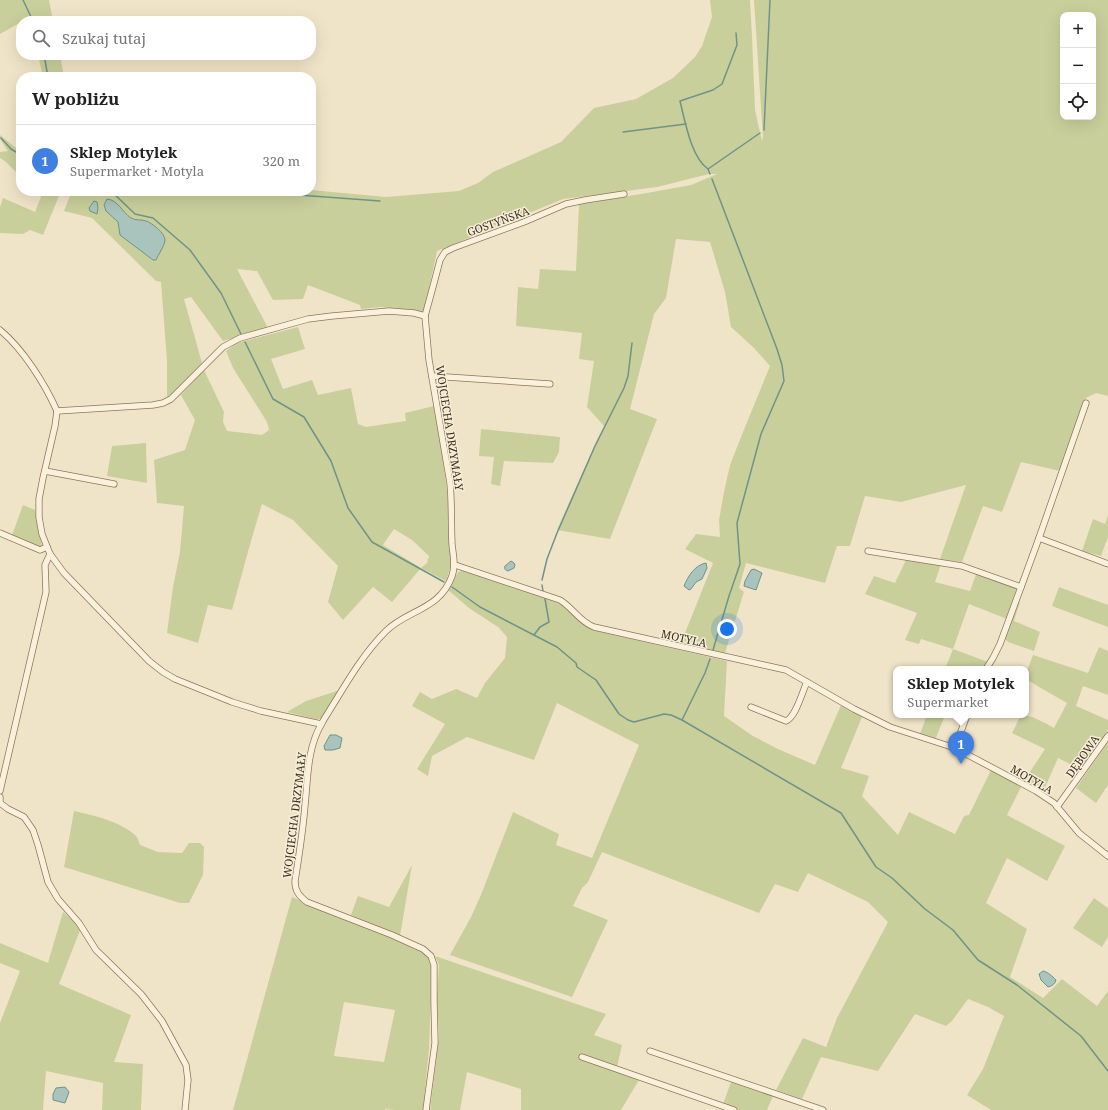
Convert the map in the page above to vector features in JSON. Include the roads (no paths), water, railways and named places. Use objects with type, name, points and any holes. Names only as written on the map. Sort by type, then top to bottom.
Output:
[{"type":"street","name":"GOSTYŃSKA","points":[[425,316],[440,260],[445,252],[524,222],[566,204],[624,194]]},
{"type":"street","points":[[57,411],[153,405],[163,403],[171,399],[180,391],[223,347],[240,338],[308,319],[352,313],[389,311],[414,313],[425,316]]},
{"type":"street","name":"WOJCIECHA DRZYMAŁY","points":[[425,316],[432,376],[450,483],[452,546],[455,565],[452,576],[446,588],[437,598],[423,609],[403,619],[388,629],[377,641],[358,664],[321,724],[309,760],[306,805],[295,881],[297,893],[307,902],[392,935],[423,949],[431,956],[434,964],[435,1043],[426,1110]]},
{"type":"street","points":[[0,330],[13,343],[42,382],[57,411],[39,499],[39,517],[42,534],[50,554],[64,573],[149,661],[163,672],[176,679],[232,702],[321,724]]},
{"type":"street","points":[[432,376],[550,384]]},
{"type":"street","points":[[988,666],[1000,644],[1040,538],[1086,403]]},
{"type":"street","points":[[45,471],[114,484]]},
{"type":"street","points":[[0,533],[40,550],[47,547]]},
{"type":"street","points":[[1040,538],[1108,564]]},
{"type":"street","points":[[868,551],[962,566],[1021,587]]},
{"type":"street","points":[[0,791],[46,592],[45,565],[50,554]]},
{"type":"street","name":"MOTYLA","points":[[455,565],[560,600],[586,624],[594,627],[786,670],[858,711],[890,727],[954,748],[1036,790],[1057,807],[1079,833],[1108,856]]},
{"type":"street","points":[[750,707],[786,721],[789,720],[795,712],[807,682]]},
{"type":"street","points":[[954,748],[966,718]]},
{"type":"street","name":"DĘBOWA","points":[[1057,807],[1108,736]]},
{"type":"street","points":[[0,797],[0,803],[24,817],[33,830],[48,882],[58,899],[79,923],[96,950],[140,994],[162,1021],[186,1065],[188,1080],[186,1110]]},
{"type":"street","points":[[650,1051],[823,1110]]},
{"type":"street","points":[[582,1057],[734,1110]]},
{"type":"water","points":[[107,199],[117,204],[131,218],[149,222],[161,231],[165,242],[156,260],[153,260],[120,235],[118,222],[106,211],[104,205]]},
{"type":"water","points":[[94,201],[97,202],[97,214],[90,211],[89,208]]},
{"type":"water","points":[[511,561],[515,565],[514,568],[508,571],[505,569],[505,566]]},
{"type":"water","points":[[706,563],[707,568],[702,579],[696,582],[689,590],[684,586],[688,578],[698,566]]},
{"type":"water","points":[[754,569],[762,573],[756,590],[744,586],[751,570]]},
{"type":"water","points":[[330,735],[336,735],[342,738],[340,748],[325,750],[324,746]]},
{"type":"water","points":[[1043,971],[1048,973],[1056,980],[1055,983],[1048,987],[1041,980],[1039,974]]},
{"type":"water","points":[[65,1087],[69,1092],[65,1103],[53,1100],[53,1094],[56,1088]]},
{"type":"waterway","points":[[23,0],[31,16]]},
{"type":"waterway","points":[[764,130],[770,0]]},
{"type":"waterway","points":[[708,169],[697,156],[693,147],[680,101],[713,90],[722,84],[737,45],[736,33]]},
{"type":"waterway","points":[[45,60],[47,72]]},
{"type":"waterway","points":[[623,132],[686,124]]},
{"type":"waterway","points":[[710,174],[708,169],[760,133]]},
{"type":"waterway","points":[[1,138],[11,149],[16,152]]},
{"type":"waterway","points":[[712,179],[777,349],[782,365],[784,381],[761,434],[737,523],[740,564],[713,650]]},
{"type":"waterway","points":[[116,196],[135,214],[153,218],[190,250],[221,293],[241,334]]},
{"type":"waterway","points":[[311,196],[380,201]]},
{"type":"waterway","points":[[245,342],[273,399],[304,417],[331,461],[348,508],[372,542],[444,582]]},
{"type":"waterway","points":[[542,580],[547,559],[557,533],[595,446],[624,388],[628,376],[632,343]]},
{"type":"waterway","points":[[542,585],[543,591]]},
{"type":"waterway","points":[[452,587],[480,607],[557,647],[576,663],[577,667],[596,680],[619,714],[628,720],[634,722],[664,714],[671,715],[841,813],[876,867],[892,878],[925,909],[953,930],[978,960],[1017,985],[1081,1036],[1108,1071]]},
{"type":"waterway","points":[[534,635],[540,627],[549,622],[545,599]]},
{"type":"waterway","points":[[682,720],[705,673],[710,659]]},
{"type":"place","name":"Sklep Motylek","points":[[961,764]]}]
